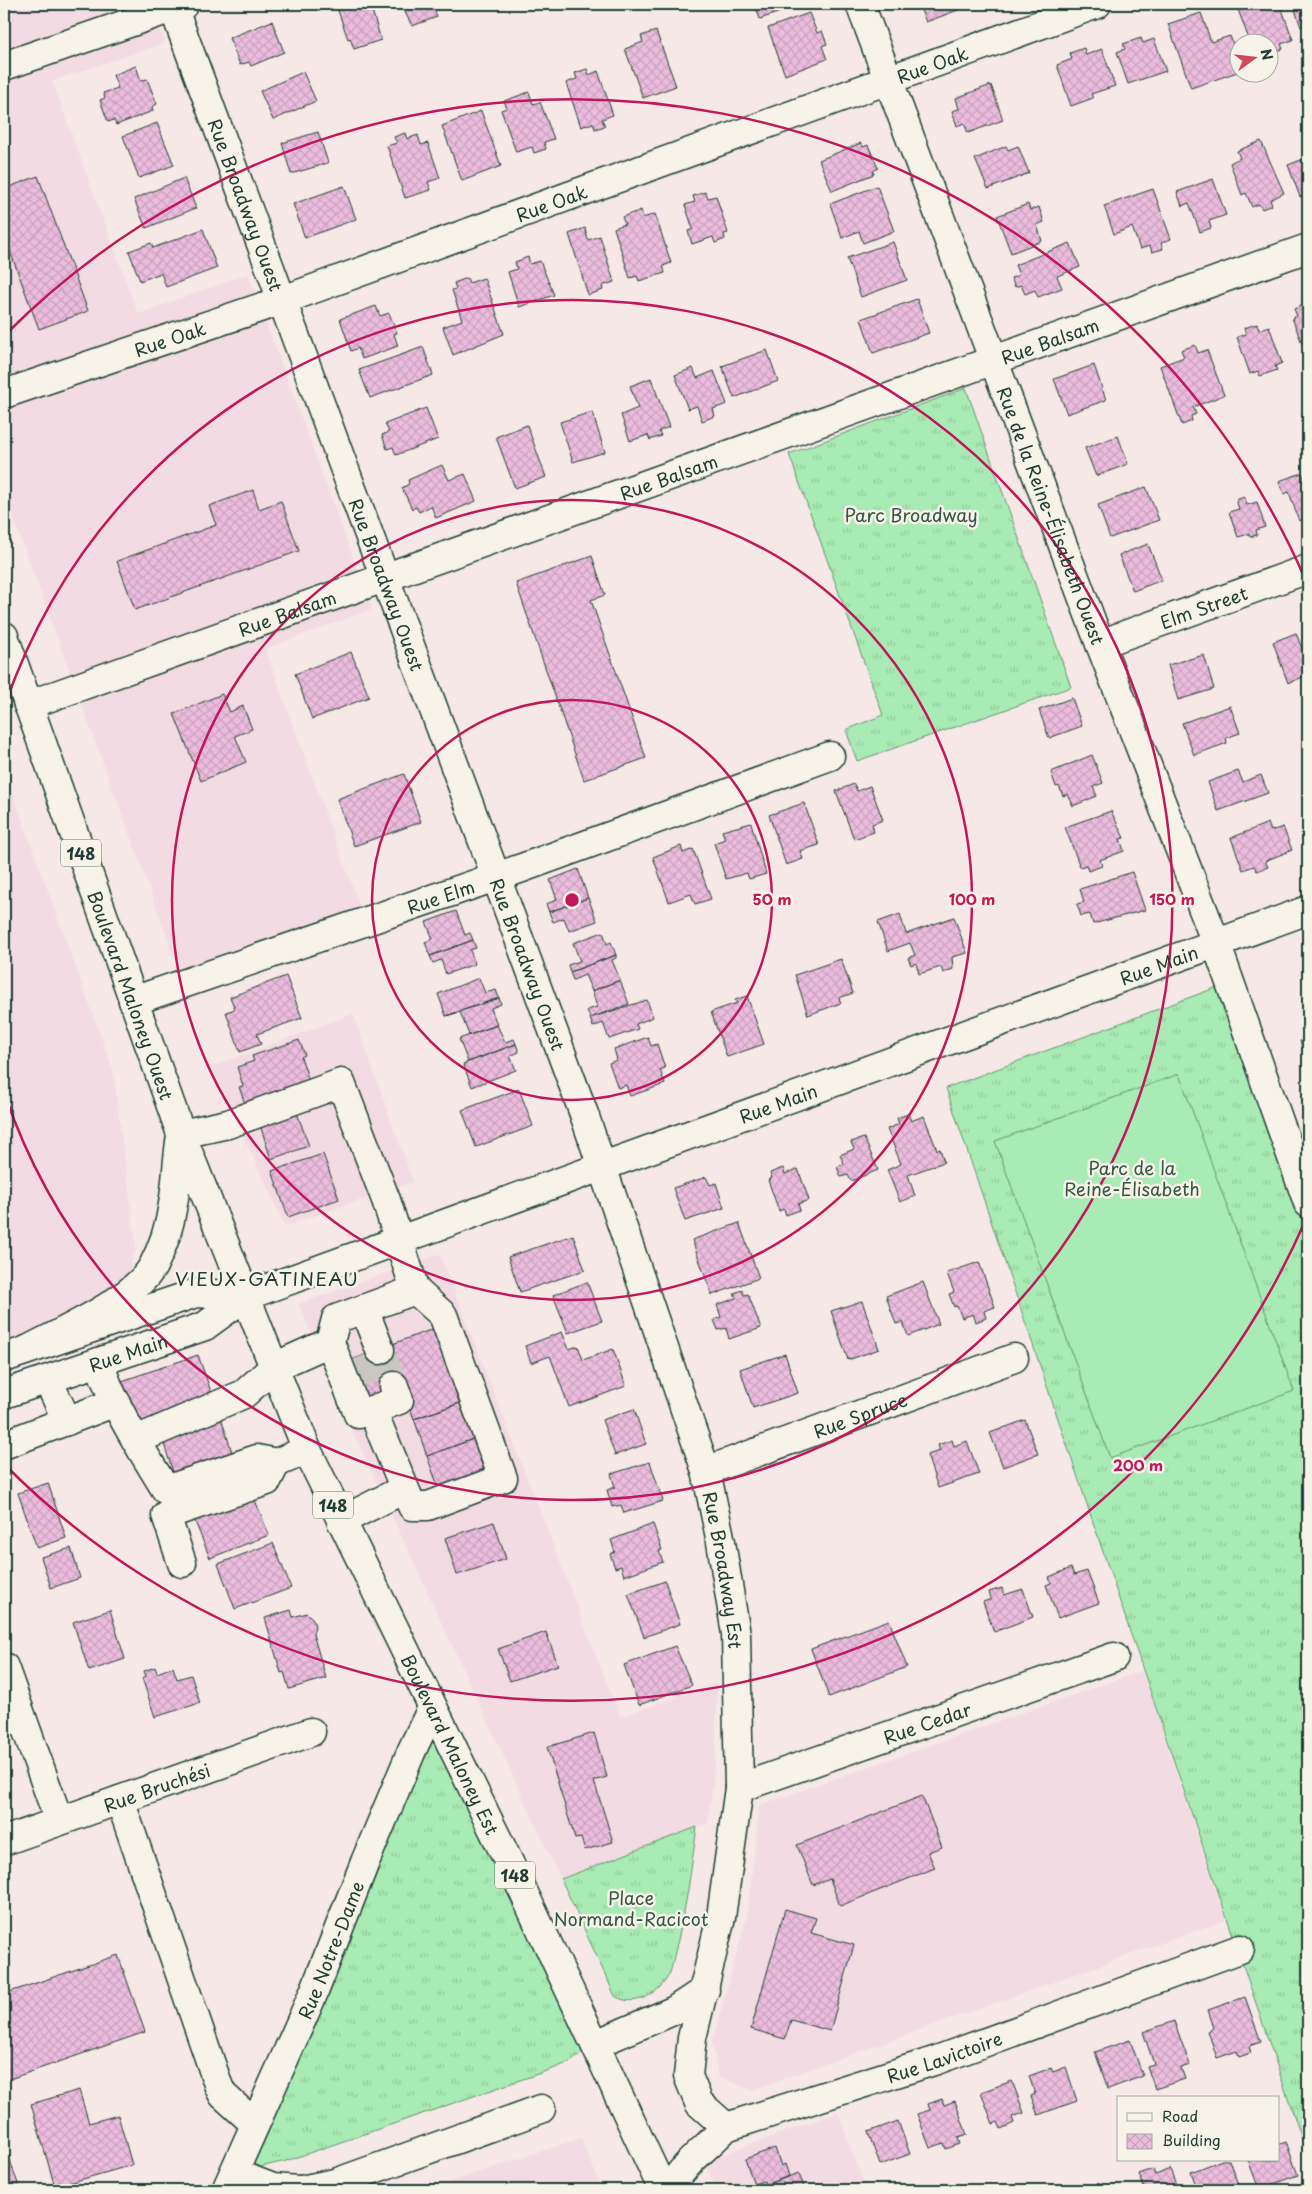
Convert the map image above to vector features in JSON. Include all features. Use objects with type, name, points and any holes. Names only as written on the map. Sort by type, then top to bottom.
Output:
[{"type":"street","name":"Rue de la Reine-Élisabeth Ouest","points":[[860,4],[993,362],[1216,943],[1308,1204]]},
{"type":"street","name":"Rue Oak","points":[[4,394],[282,300],[1096,4]]},
{"type":"street","points":[[4,66],[176,5]]},
{"type":"street","name":"Rue Broadway Ouest","points":[[176,5],[282,300],[584,1114],[601,1166]]},
{"type":"street","name":"Rue Balsam","points":[[28,705],[1308,248]]},
{"type":"street","name":"Elm Street","points":[[1100,644],[1308,569]]},
{"type":"street","name":"Boulevard Maloney Ouest","points":[[4,636],[181,1134],[246,1296]]},
{"type":"street","name":"Rue Elm","points":[[133,1001],[497,877],[714,800],[830,756]]},
{"type":"street","name":"Rue Main","points":[[4,1394],[205,1326],[246,1296],[1308,910]]},
{"type":"street","points":[[15,1354],[91,1316],[134,1287],[152,1267],[165,1239],[173,1204],[181,1134],[228,1124],[342,1084],[399,1240],[415,1290],[442,1315],[503,1478],[428,1506],[412,1506],[404,1489],[381,1399],[358,1414],[330,1342],[336,1319],[415,1290]]},
{"type":"street","name":"Rue Broadway Est","points":[[601,1166],[621,1216],[706,1471],[721,1542],[736,1634],[739,1788],[721,1916],[705,1990],[692,2038],[688,2076],[699,2103],[726,2127]]},
{"type":"street","name":"Rue Main","points":[[15,1354],[196,1294],[246,1296]]},
{"type":"street","name":"Boulevard Maloney Est","points":[[246,1296],[306,1450],[524,1893],[663,2190]]},
{"type":"street","points":[[356,1312],[371,1353]]},
{"type":"street","points":[[136,1440],[244,1394],[274,1367],[330,1342]]},
{"type":"street","name":"Rue Spruce","points":[[706,1471],[1014,1358]]},
{"type":"street","points":[[99,1362],[116,1402],[166,1490],[257,1460],[276,1463],[306,1450]]},
{"type":"street","points":[[48,1380],[67,1421]]},
{"type":"street","points":[[6,1444],[116,1402]]},
{"type":"street","points":[[182,1563],[166,1515],[267,1481],[276,1463]]},
{"type":"street","points":[[341,1521],[404,1489]]},
{"type":"street","name":"Rue Cedar","points":[[739,1788],[1114,1657]]},
{"type":"street","points":[[4,1667],[59,1821]]},
{"type":"street","name":"Rue Notre-Dame","points":[[230,2182],[314,1992],[365,1862],[412,1750],[432,1708]]},
{"type":"street","name":"Rue Bruchési","points":[[4,1841],[311,1732]]},
{"type":"street","points":[[120,1800],[223,2095],[255,2124]]},
{"type":"street","name":"Rue Lavictoire","points":[[670,2190],[675,2178],[690,2161],[726,2127],[934,2062],[1240,1949]]},
{"type":"street","points":[[596,2044],[675,2010],[705,1990]]},
{"type":"street","points":[[230,2182],[300,2190],[334,2183],[541,2109]]},
{"type":"shaded area","points":[[4,4],[150,4],[165,43],[52,81],[138,314],[248,274],[372,609],[265,649],[368,929],[190,999],[4,493]]},
{"type":"shaded area","points":[[4,770],[113,1070],[136,1247],[121,1296],[4,1355]]},
{"type":"shaded area","points":[[353,1014],[413,1182],[285,1226],[211,1067]]},
{"type":"shaded area","points":[[440,1254],[620,1717],[717,1683],[715,1766],[708,1823],[561,1879],[346,1417],[299,1304]]},
{"type":"shaded area","points":[[1142,1671],[1226,1920],[752,2090],[719,2077],[712,2043],[747,1917],[760,1805]]},
{"type":"shaded area","points":[[838,2113],[866,2190],[717,2190],[704,2161]]},
{"type":"shaded area","points":[[581,2138],[602,2190],[425,2190]]},
{"type":"green space","name":"Parc Broadway","points":[[966,388],[1071,687],[857,761],[846,730],[883,715],[789,454]]},
{"type":"green space","name":"Parc de la Reine-Élisabeth","points":[[1223,985],[1308,1237],[1308,2157],[946,1088]]},
{"type":"green space","points":[[1179,1074],[1294,1391],[1110,1458],[995,1141]]},
{"type":"green space","points":[[432,1708],[596,2044],[570,2062],[555,2068],[286,2161],[234,2173]]},
{"type":"green space","name":"Place Normand-Racicot","points":[[697,1827],[685,1906],[670,1972],[657,1990],[644,1998],[629,2001],[615,1996],[561,1879]]},
{"type":"building","points":[[370,4],[381,40],[354,49],[350,38],[348,39],[336,5]]},
{"type":"building","points":[[401,4],[435,4],[436,7],[434,8],[437,17],[412,26]]},
{"type":"building","points":[[755,4],[803,4],[760,19]]},
{"type":"building","points":[[914,4],[956,4],[958,10],[926,22],[920,8],[916,9]]},
{"type":"building","points":[[1236,4],[1280,4],[1293,40],[1281,44],[1283,49],[1280,50],[1280,32],[1246,32]]},
{"type":"building","points":[[1293,4],[1308,4],[1308,25],[1301,27]]},
{"type":"building","points":[[809,13],[817,33],[822,31],[827,44],[822,46],[827,59],[785,75],[768,28]]},
{"type":"building","points":[[1201,13],[1211,42],[1230,36],[1230,74],[1191,88],[1168,24]]},
{"type":"building","points":[[272,21],[284,52],[251,66],[249,62],[240,65],[229,38]]},
{"type":"building","points":[[656,31],[676,86],[643,98],[625,49],[643,42],[641,36]]},
{"type":"building","points":[[1141,38],[1143,43],[1154,39],[1166,71],[1128,84],[1117,52],[1125,49],[1123,44]]},
{"type":"building","points":[[1084,48],[1086,55],[1102,49],[1115,86],[1091,94],[1093,98],[1071,106],[1057,65],[1072,59],[1070,53]]},
{"type":"building","points":[[136,66],[141,81],[147,79],[157,104],[152,107],[153,111],[116,125],[114,120],[108,122],[100,100],[105,98],[103,93],[118,88],[113,75]]},
{"type":"building","points":[[587,69],[589,75],[598,71],[613,115],[602,119],[605,126],[595,129],[593,123],[581,127],[566,83],[577,79],[575,73]]},
{"type":"building","points":[[303,72],[316,101],[273,120],[260,91]]},
{"type":"building","points":[[991,85],[1003,120],[968,133],[964,123],[957,126],[952,111],[959,109],[956,98]]},
{"type":"building","points":[[529,92],[533,104],[540,102],[554,139],[544,142],[546,149],[534,153],[532,147],[516,152],[501,110],[507,108],[504,101]]},
{"type":"building","points":[[481,111],[501,166],[462,181],[442,126]]},
{"type":"building","points":[[157,123],[174,165],[139,178],[123,136]]},
{"type":"building","points":[[318,132],[328,163],[291,174],[282,143]]},
{"type":"building","points":[[405,133],[407,139],[418,135],[421,145],[428,143],[440,178],[428,182],[431,190],[405,198],[387,146],[397,143],[394,137]]},
{"type":"building","points":[[1261,141],[1284,193],[1270,200],[1272,205],[1262,209],[1259,204],[1252,207],[1246,193],[1242,195],[1230,163],[1240,158],[1237,151]]},
{"type":"building","points":[[861,143],[863,147],[868,145],[878,168],[873,171],[874,174],[832,191],[819,160]]},
{"type":"building","points":[[1006,146],[1008,150],[1018,146],[1029,173],[988,189],[975,159]]},
{"type":"building","points":[[1308,150],[1308,195],[1300,197],[1288,165],[1306,158],[1303,152]]},
{"type":"building","points":[[38,176],[88,311],[39,329],[7,243],[4,244],[4,189]]},
{"type":"building","points":[[184,178],[196,208],[146,228],[134,199]]},
{"type":"building","points":[[1213,179],[1226,215],[1209,221],[1211,228],[1200,232],[1189,203],[1182,206],[1177,192]]},
{"type":"building","points":[[344,186],[356,219],[305,238],[293,204]]},
{"type":"building","points":[[877,186],[894,231],[863,243],[859,231],[842,238],[830,204]]},
{"type":"building","points":[[1153,189],[1171,239],[1161,243],[1163,249],[1152,252],[1150,246],[1140,249],[1132,227],[1114,234],[1104,206]]},
{"type":"building","points":[[705,192],[708,198],[716,196],[728,233],[724,234],[725,239],[715,243],[713,237],[692,244],[688,231],[693,229],[685,205],[695,202],[693,196]]},
{"type":"building","points":[[1028,204],[1030,210],[1039,207],[1044,222],[1037,225],[1042,241],[1011,253],[997,216]]},
{"type":"building","points":[[641,210],[643,218],[655,214],[671,263],[663,266],[665,273],[639,281],[637,276],[630,278],[614,228],[625,224],[622,217]]},
{"type":"building","points":[[585,228],[588,240],[600,236],[614,282],[602,286],[603,290],[588,295],[569,234]]},
{"type":"building","points":[[203,229],[217,268],[166,287],[161,273],[140,281],[129,251],[151,243],[153,248]]},
{"type":"building","points":[[893,242],[907,280],[861,297],[847,258]]},
{"type":"building","points":[[1070,243],[1080,267],[1057,276],[1062,288],[1038,297],[1035,290],[1025,294],[1021,285],[1015,287],[1011,278],[1019,275],[1015,265]]},
{"type":"building","points":[[528,257],[530,264],[540,261],[554,295],[519,307],[508,272],[517,269],[515,262]]},
{"type":"building","points":[[467,278],[469,283],[484,278],[504,334],[453,355],[443,327],[462,320],[452,290],[456,289],[454,283]]},
{"type":"building","points":[[917,299],[929,333],[873,353],[861,319]]},
{"type":"building","points":[[1308,303],[1307,356],[1292,318],[1297,316],[1294,309]]},
{"type":"building","points":[[376,306],[380,316],[389,313],[397,333],[394,334],[398,346],[362,359],[358,348],[351,351],[340,319]]},
{"type":"building","points":[[1257,324],[1259,330],[1269,326],[1282,363],[1275,366],[1277,370],[1260,376],[1258,371],[1250,374],[1237,337],[1246,334],[1244,328]]},
{"type":"building","points":[[1195,345],[1198,353],[1207,350],[1224,395],[1193,407],[1196,414],[1191,416],[1192,421],[1182,425],[1160,366],[1184,357],[1181,350]]},
{"type":"building","points":[[423,347],[433,375],[370,398],[359,370]]},
{"type":"building","points":[[767,350],[778,381],[734,398],[722,366]]},
{"type":"building","points":[[1094,365],[1106,400],[1067,414],[1054,379]]},
{"type":"building","points":[[693,368],[697,378],[714,371],[727,404],[713,409],[715,416],[702,421],[697,406],[688,409],[675,375]]},
{"type":"building","points":[[651,378],[669,427],[659,431],[661,436],[650,440],[648,435],[630,441],[621,415],[638,408],[630,386]]},
{"type":"building","points":[[426,408],[438,439],[396,455],[393,447],[387,449],[382,435],[389,432],[385,424]]},
{"type":"building","points":[[592,412],[605,452],[573,462],[560,422]]},
{"type":"building","points":[[527,425],[546,477],[515,488],[496,437]]},
{"type":"building","points":[[1118,436],[1128,464],[1096,476],[1085,448]]},
{"type":"building","points":[[442,465],[449,480],[465,474],[476,501],[436,518],[431,506],[419,512],[416,507],[412,509],[402,488],[409,484],[408,480]]},
{"type":"building","points":[[1302,473],[1306,483],[1308,482],[1308,518],[1299,521],[1289,492],[1284,494],[1279,481]]},
{"type":"building","points":[[1146,487],[1159,520],[1110,538],[1098,505]]},
{"type":"building","points":[[253,490],[259,509],[281,501],[299,551],[135,610],[117,561],[216,525],[209,506]]},
{"type":"building","points":[[1244,497],[1247,505],[1257,502],[1265,527],[1256,530],[1257,535],[1250,537],[1249,534],[1238,537],[1229,512],[1239,509],[1236,500]]},
{"type":"building","points":[[1148,544],[1162,580],[1133,591],[1119,555]]},
{"type":"building","points":[[592,556],[605,595],[591,600],[646,758],[584,780],[516,583]]},
{"type":"building","points":[[1296,633],[1308,665],[1308,675],[1288,683],[1273,642]]},
{"type":"building","points":[[351,652],[369,697],[312,719],[295,674]]},
{"type":"building","points":[[1204,655],[1214,689],[1178,700],[1168,665]]},
{"type":"building","points":[[222,694],[230,712],[243,706],[252,729],[235,736],[246,762],[201,781],[174,714]]},
{"type":"building","points":[[1072,698],[1082,726],[1049,738],[1039,710]]},
{"type":"building","points":[[1230,706],[1240,733],[1226,738],[1227,743],[1194,755],[1182,723]]},
{"type":"building","points":[[1092,755],[1103,783],[1093,787],[1097,796],[1073,806],[1068,794],[1063,796],[1059,786],[1056,787],[1051,772]]},
{"type":"building","points":[[1238,771],[1243,782],[1261,775],[1268,793],[1218,811],[1208,782]]},
{"type":"building","points":[[404,774],[421,822],[354,846],[337,799]]},
{"type":"building","points":[[854,784],[857,791],[870,786],[883,820],[872,824],[874,832],[854,839],[836,791]]},
{"type":"building","points":[[804,803],[819,845],[800,851],[803,859],[786,865],[769,815]]},
{"type":"building","points":[[1111,811],[1124,838],[1120,839],[1124,851],[1100,860],[1102,866],[1088,871],[1086,865],[1080,867],[1065,827]]},
{"type":"building","points":[[751,823],[766,874],[749,879],[747,873],[726,879],[714,843],[725,839],[722,831]]},
{"type":"building","points":[[1268,823],[1271,831],[1283,827],[1292,850],[1265,861],[1268,867],[1257,871],[1254,866],[1243,870],[1231,838]]},
{"type":"building","points":[[681,846],[683,853],[693,849],[711,899],[695,904],[691,894],[669,902],[653,857]]},
{"type":"building","points":[[578,869],[588,898],[549,912],[546,904],[557,900],[550,880]]},
{"type":"building","points":[[1132,872],[1145,910],[1093,924],[1090,914],[1081,916],[1077,904],[1084,902],[1080,889]]},
{"type":"building","points":[[588,898],[597,921],[569,931],[564,918],[553,922],[549,912]]},
{"type":"building","points":[[456,911],[465,935],[470,933],[473,940],[430,956],[425,942],[433,939],[426,922]]},
{"type":"building","points":[[900,914],[906,934],[954,917],[967,953],[952,957],[953,969],[943,973],[941,967],[919,974],[916,963],[911,965],[908,958],[915,955],[910,943],[888,951],[878,922]]},
{"type":"building","points":[[603,932],[607,944],[611,942],[616,955],[570,972],[568,965],[580,961],[573,943]]},
{"type":"building","points":[[473,940],[476,948],[470,950],[475,964],[446,974],[441,960],[433,963],[430,956]]},
{"type":"building","points":[[616,955],[616,958],[612,960],[620,980],[592,991],[585,975],[573,980],[570,972]]},
{"type":"building","points":[[841,959],[853,993],[839,998],[841,1003],[808,1015],[795,975]]},
{"type":"building","points":[[286,976],[302,1018],[257,1034],[261,1044],[240,1052],[226,1012],[235,1009],[230,997]]},
{"type":"building","points":[[479,978],[485,993],[496,990],[499,998],[446,1016],[438,994]]},
{"type":"building","points":[[620,980],[629,1004],[590,1018],[587,1010],[597,1007],[592,991]]},
{"type":"building","points":[[747,996],[764,1044],[727,1057],[711,1012],[737,1003],[735,1000]]},
{"type":"building","points":[[499,998],[501,1004],[491,1008],[497,1025],[469,1035],[460,1012],[446,1016]]},
{"type":"building","points":[[647,1000],[653,1017],[636,1024],[638,1029],[609,1039],[603,1023],[593,1027],[590,1018]]},
{"type":"building","points":[[497,1025],[505,1042],[514,1039],[516,1044],[468,1062],[459,1039]]},
{"type":"building","points":[[1308,1025],[1308,1054],[1305,1055],[1300,1041],[1307,1038],[1303,1027]]},
{"type":"building","points":[[648,1037],[651,1046],[657,1044],[665,1068],[660,1070],[665,1084],[630,1096],[626,1085],[618,1088],[609,1063],[617,1060],[614,1049]]},
{"type":"building","points":[[299,1040],[305,1055],[301,1057],[312,1090],[247,1109],[239,1087],[243,1086],[237,1067],[254,1061],[252,1056]]},
{"type":"building","points":[[516,1044],[519,1052],[510,1056],[516,1070],[472,1087],[463,1064]]},
{"type":"building","points":[[519,1089],[533,1126],[476,1147],[462,1110]]},
{"type":"building","points":[[297,1113],[309,1146],[271,1159],[260,1125]]},
{"type":"building","points":[[908,1114],[911,1121],[924,1116],[937,1150],[940,1149],[944,1162],[908,1175],[915,1196],[900,1202],[887,1170],[901,1164],[887,1129],[899,1124],[897,1118]]},
{"type":"building","points":[[864,1138],[878,1170],[851,1181],[848,1175],[841,1177],[837,1167],[844,1164],[840,1155],[854,1149],[851,1142]]},
{"type":"building","points":[[323,1154],[339,1199],[288,1217],[272,1171]]},
{"type":"building","points":[[783,1168],[785,1174],[798,1169],[809,1200],[798,1204],[800,1210],[786,1215],[784,1209],[779,1211],[768,1180],[772,1178],[770,1173]]},
{"type":"building","points":[[706,1177],[710,1185],[716,1183],[724,1208],[685,1221],[673,1188]]},
{"type":"building","points":[[739,1223],[759,1278],[712,1295],[692,1240]]},
{"type":"building","points":[[573,1235],[585,1270],[520,1292],[508,1257]]},
{"type":"building","points":[[979,1262],[995,1307],[984,1311],[986,1318],[976,1322],[973,1314],[962,1318],[957,1306],[954,1307],[949,1294],[954,1292],[947,1273]]},
{"type":"building","points":[[587,1282],[602,1321],[568,1333],[553,1295]]},
{"type":"building","points":[[923,1282],[939,1324],[908,1336],[903,1322],[896,1324],[886,1296]]},
{"type":"building","points":[[742,1290],[744,1295],[748,1294],[761,1328],[729,1339],[726,1328],[718,1330],[714,1320],[721,1317],[717,1305],[736,1298],[734,1293]]},
{"type":"building","points":[[862,1301],[879,1349],[848,1360],[831,1311]]},
{"type":"building","points":[[433,1329],[460,1403],[414,1419],[387,1346]]},
{"type":"building","points":[[562,1332],[569,1349],[578,1346],[583,1360],[613,1349],[626,1386],[569,1407],[550,1356],[531,1363],[525,1346]]},
{"type":"building","points":[[386,1347],[400,1384],[360,1399],[346,1362]]},
{"type":"building","points":[[785,1354],[798,1393],[753,1408],[740,1369]]},
{"type":"building","points":[[198,1355],[214,1400],[135,1427],[119,1382]]},
{"type":"building","points":[[460,1403],[473,1439],[427,1456],[414,1419]]},
{"type":"building","points":[[634,1409],[646,1444],[615,1455],[602,1420]]},
{"type":"building","points":[[220,1415],[233,1455],[174,1475],[161,1435]]},
{"type":"building","points":[[1025,1420],[1038,1454],[1003,1467],[990,1433]]},
{"type":"building","points":[[473,1439],[486,1476],[440,1492],[427,1456]]},
{"type":"building","points":[[952,1440],[954,1446],[967,1441],[979,1474],[938,1488],[927,1455],[940,1451],[938,1445]]},
{"type":"building","points":[[650,1462],[663,1501],[624,1513],[621,1505],[612,1507],[607,1490],[615,1487],[611,1474]]},
{"type":"building","points":[[48,1483],[66,1538],[37,1548],[18,1493]]},
{"type":"building","points":[[253,1495],[269,1535],[210,1558],[194,1519]]},
{"type":"building","points":[[494,1522],[506,1559],[457,1575],[445,1538]]},
{"type":"building","points":[[653,1524],[662,1550],[659,1551],[663,1562],[624,1576],[621,1566],[615,1568],[610,1554],[615,1552],[611,1540]]},
{"type":"building","points":[[273,1543],[291,1588],[235,1609],[218,1564]]},
{"type":"building","points":[[71,1548],[80,1578],[51,1588],[41,1557]]},
{"type":"building","points":[[1071,1568],[1074,1575],[1087,1571],[1099,1603],[1058,1618],[1046,1585],[1051,1583],[1049,1577]]},
{"type":"building","points":[[665,1581],[680,1624],[644,1637],[628,1594]]},
{"type":"building","points":[[1002,1588],[1004,1595],[1023,1589],[1033,1617],[994,1632],[983,1602],[991,1599],[989,1592]]},
{"type":"building","points":[[110,1610],[125,1659],[89,1671],[73,1622]]},
{"type":"building","points":[[291,1610],[293,1617],[307,1613],[313,1619],[315,1626],[313,1634],[326,1678],[289,1689],[284,1672],[281,1673],[265,1618]]},
{"type":"building","points":[[889,1620],[907,1667],[829,1697],[811,1649]]},
{"type":"building","points":[[546,1632],[558,1665],[510,1681],[498,1649]]},
{"type":"building","points":[[675,1646],[692,1685],[639,1705],[624,1665]]},
{"type":"building","points":[[155,1667],[157,1673],[173,1667],[177,1679],[191,1675],[200,1703],[155,1717],[142,1678],[146,1676],[144,1671]]},
{"type":"building","points":[[594,1733],[607,1777],[594,1781],[613,1842],[585,1850],[581,1838],[575,1839],[547,1747]]},
{"type":"building","points":[[922,1796],[942,1847],[928,1852],[935,1868],[840,1906],[830,1879],[813,1885],[797,1845]]},
{"type":"building","points":[[785,1909],[816,1918],[811,1933],[854,1945],[830,2031],[791,2020],[785,2039],[751,2029]]},
{"type":"building","points":[[118,1955],[145,2032],[4,2081],[4,1994]]},
{"type":"building","points":[[1245,1997],[1261,2042],[1249,2046],[1251,2053],[1239,2057],[1237,2051],[1217,2058],[1208,2031],[1214,2028],[1208,2010]]},
{"type":"building","points":[[1174,2021],[1190,2065],[1181,2068],[1185,2079],[1155,2089],[1147,2066],[1154,2064],[1143,2032]]},
{"type":"building","points":[[1130,2040],[1143,2076],[1108,2089],[1095,2052]]},
{"type":"building","points":[[1066,2067],[1077,2101],[1038,2115],[1031,2096],[1035,2094],[1029,2076],[1051,2068],[1053,2072]]},
{"type":"building","points":[[1012,2081],[1024,2113],[1012,2117],[1014,2123],[1001,2129],[998,2122],[993,2124],[981,2092]]},
{"type":"building","points":[[79,2090],[89,2123],[118,2115],[132,2165],[55,2187],[31,2104]]},
{"type":"building","points":[[942,2099],[944,2105],[955,2101],[967,2135],[958,2138],[960,2144],[946,2149],[944,2143],[930,2148],[917,2114],[930,2110],[928,2104]]},
{"type":"building","points":[[898,2121],[910,2154],[880,2165],[868,2132]]},
{"type":"building","points":[[1286,2142],[1298,2175],[1259,2189],[1249,2162],[1280,2162],[1280,2144]]},
{"type":"building","points":[[6,2148],[20,2190],[4,2190],[4,2149]]},
{"type":"building","points":[[775,2148],[781,2166],[785,2164],[789,2176],[765,2185],[764,2181],[754,2184],[745,2159]]},
{"type":"building","points":[[1217,2162],[1230,2162],[1240,2190],[1198,2190],[1191,2172]]},
{"type":"building","points":[[1153,2169],[1155,2175],[1170,2169],[1178,2190],[1145,2190],[1139,2174]]},
{"type":"building","points":[[799,2173],[805,2190],[767,2190],[765,2185]]},
{"type":"tunnel","points":[[380,1350],[394,1386]]},
{"type":"tunnel","points":[[362,1356],[376,1393]]},
{"type":"district","name":"VIEUX-GATINEAU","points":[[267,1278]]}]
